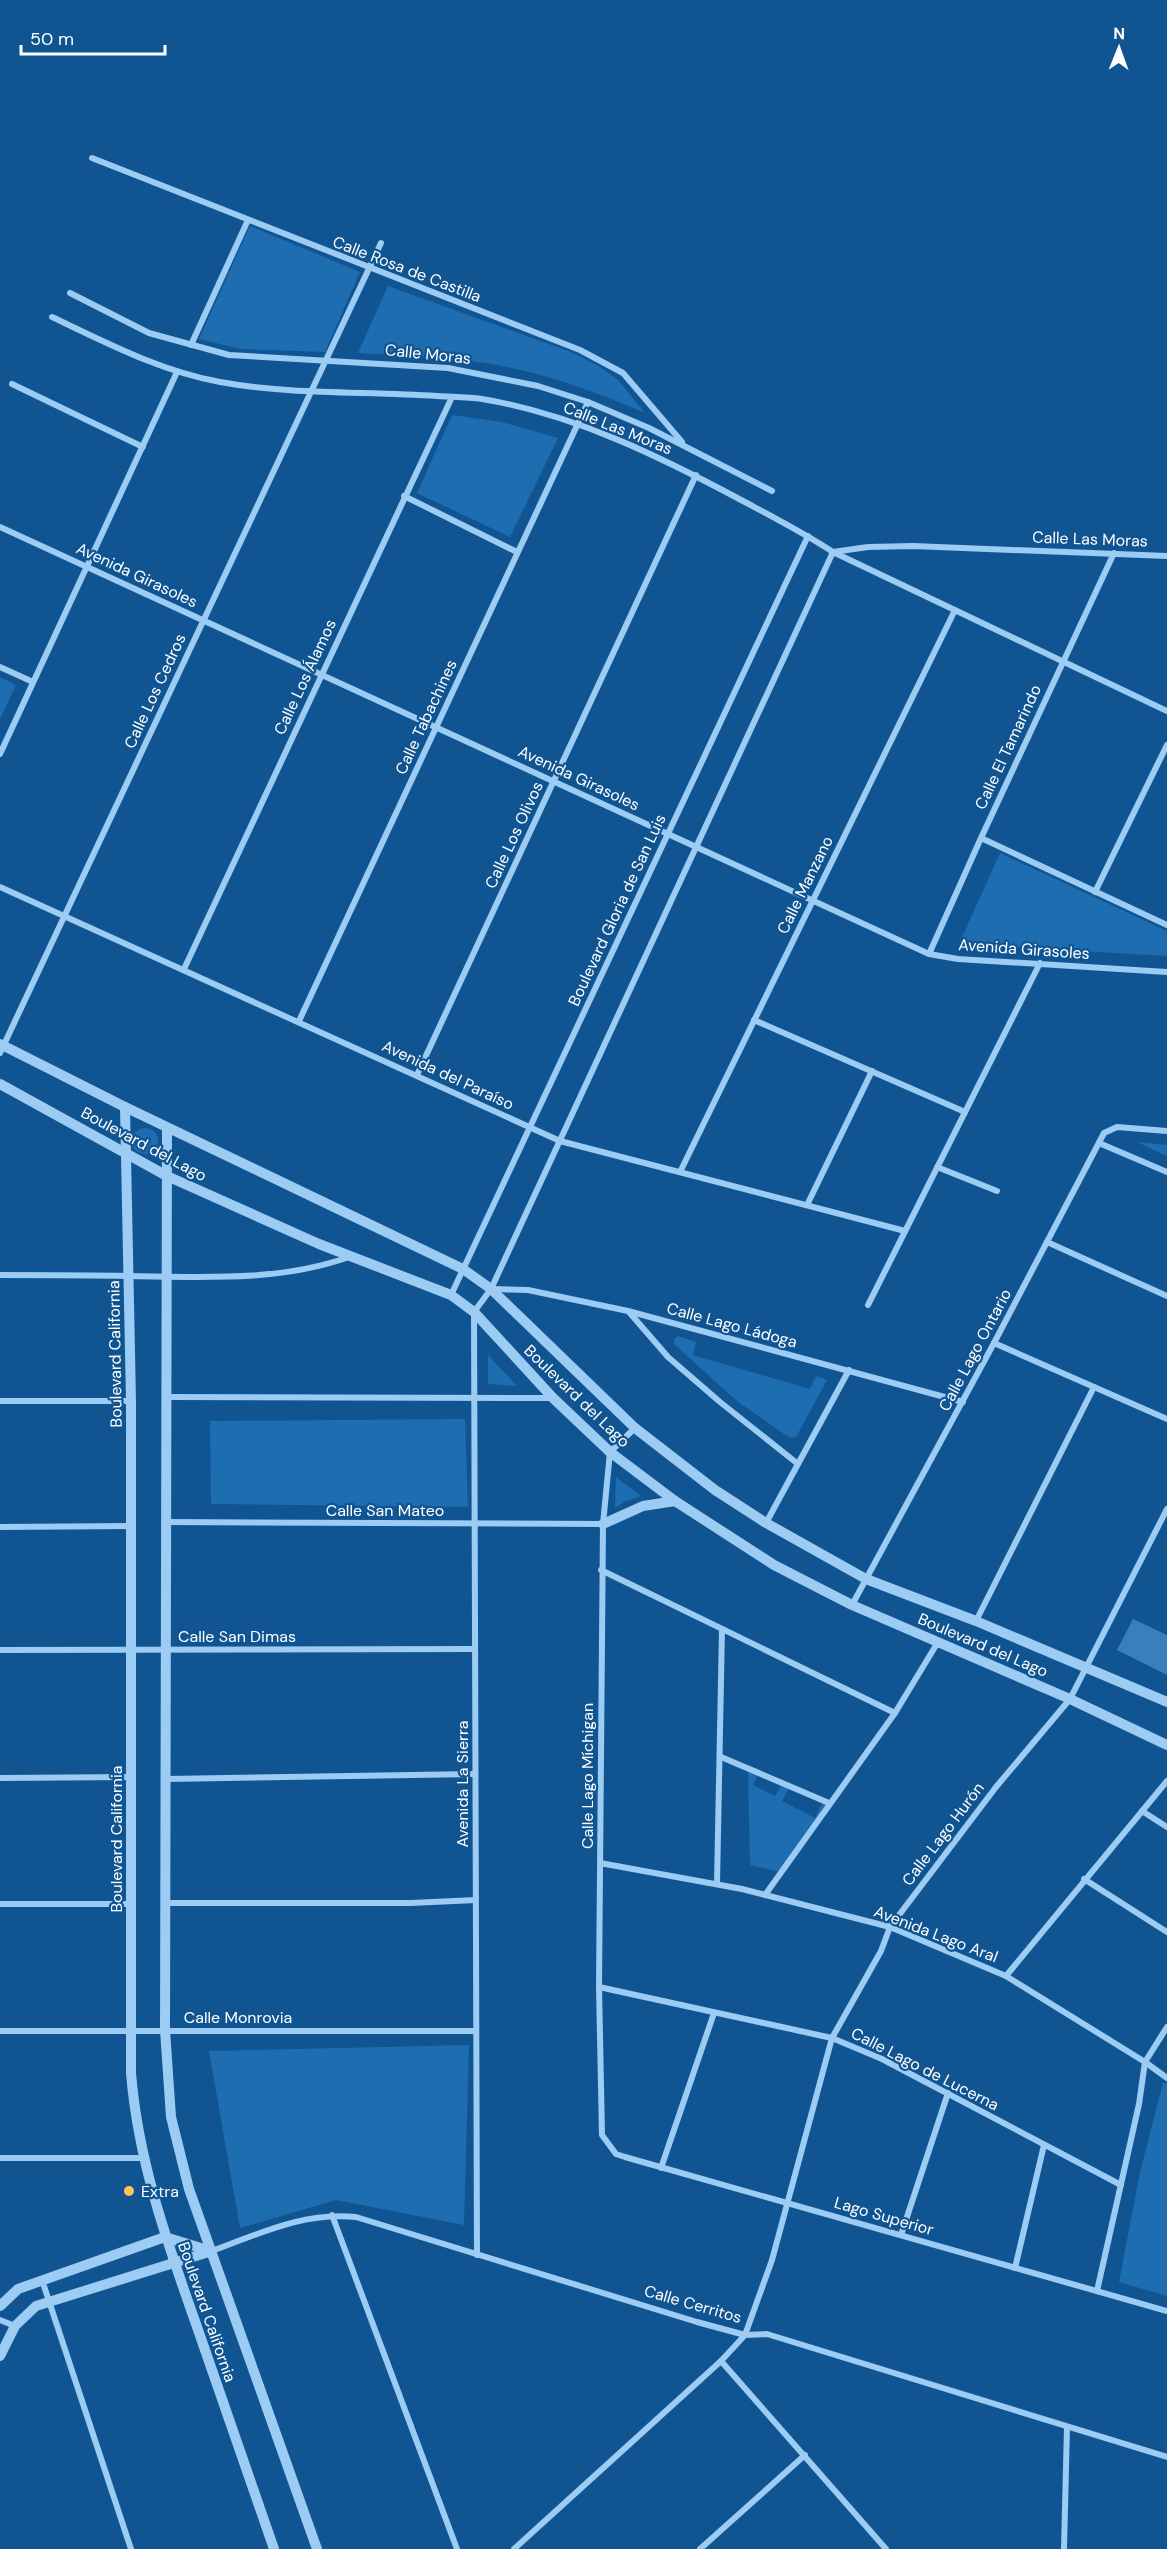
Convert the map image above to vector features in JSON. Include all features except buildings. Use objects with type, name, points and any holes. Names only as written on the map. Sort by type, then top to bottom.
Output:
[{"type":"street","name":"Calle Rosa de Castilla","points":[[92,158],[369,269],[580,350],[607,363],[623,373],[639,389],[684,445]]},
{"type":"street","points":[[191,345],[248,220]]},
{"type":"street","name":"Calle Los Cedros","points":[[1,1047],[381,243]]},
{"type":"street","name":"Calle Moras","points":[[70,293],[149,333],[229,355],[413,364],[480,373],[538,386],[588,402],[684,445],[772,491]]},
{"type":"street","name":"Calle Las Moras","points":[[52,317],[143,360],[177,372],[221,382],[311,391],[480,399],[520,407],[577,424],[696,475],[833,552],[868,547],[913,546],[1167,555]]},
{"type":"street","points":[[0,754],[177,372]]},
{"type":"street","points":[[12,384],[143,447]]},
{"type":"street","name":"Calle Los Álamos","points":[[184,969],[452,397]]},
{"type":"street","name":"Calle Tabachines","points":[[299,1022],[588,402]]},
{"type":"street","name":"Calle Los Olivos","points":[[417,1075],[696,475]]},
{"type":"street","points":[[404,496],[518,552]]},
{"type":"street","name":"Avenida Girasoles","points":[[0,527],[929,954],[958,959],[1167,972]]},
{"type":"street","name":"Boulevard Gloria de San Luis","points":[[451,1295],[808,536]]},
{"type":"street","points":[[474,1312],[491,1289],[833,552],[1167,711]]},
{"type":"street","name":"Calle El Tamarindo","points":[[929,954],[1114,553]]},
{"type":"street","name":"Calle Manzano","points":[[680,1172],[955,610]]},
{"type":"street","points":[[0,667],[33,682]]},
{"type":"street","points":[[1095,892],[1167,745]]},
{"type":"street","points":[[981,838],[1167,925]]},
{"type":"street","name":"Avenida del Paraíso","points":[[0,887],[560,1141],[905,1231]]},
{"type":"street","points":[[868,1305],[1040,963]]},
{"type":"street","points":[[754,1020],[965,1112]]},
{"type":"street","name":"Boulevard del Lago","points":[[1,1047],[463,1269],[491,1289],[635,1428],[715,1490],[766,1523],[866,1579],[976,1621],[1167,1702]]},
{"type":"street","points":[[807,1205],[872,1071]]},
{"type":"street","name":"Boulevard del Lago","points":[[0,1084],[167,1176],[350,1257],[451,1295],[474,1312],[553,1398],[610,1452],[675,1501],[774,1565],[852,1605],[1070,1699],[1167,1745]]},
{"type":"street","name":"Boulevard California","points":[[125,1107],[130,1276],[131,2031],[134,2111],[143,2158],[165,2237],[274,2549]]},
{"type":"street","name":"Calle Lago Ontario","points":[[852,1605],[963,1402],[1104,1133],[1117,1127],[1167,1131]]},
{"type":"street","name":"Boulevard California","points":[[168,1128],[165,2030],[171,2116],[189,2189],[317,2549]]},
{"type":"street","points":[[1099,1143],[1167,1172]]},
{"type":"street","points":[[937,1167],[997,1191]]},
{"type":"street","points":[[1047,1242],[1167,1296]]},
{"type":"street","points":[[0,1275],[167,1277],[299,1271],[321,1267],[350,1257]]},
{"type":"street","name":"Calle Lago Ládoga","points":[[491,1289],[528,1290],[628,1311],[963,1402]]},
{"type":"street","points":[[628,1311],[668,1357],[798,1464]]},
{"type":"street","name":"Avenida La Sierra","points":[[474,1312],[477,2255]]},
{"type":"street","points":[[994,1343],[1167,1419]]},
{"type":"street","points":[[766,1523],[849,1370]]},
{"type":"street","points":[[976,1621],[1094,1387]]},
{"type":"street","points":[[166,1397],[553,1398]]},
{"type":"street","points":[[0,1401],[131,1401]]},
{"type":"street","points":[[610,1452],[635,1428]]},
{"type":"street","name":"Calle Lago Míchigan","points":[[602,2136],[599,1987],[601,1570],[610,1452]]},
{"type":"street","points":[[603,1524],[643,1506],[675,1501]]},
{"type":"street","name":"Calle Lago Hurón","points":[[745,2335],[772,2260],[832,2038],[880,1951],[890,1927],[983,1802],[1070,1699],[1167,1509]]},
{"type":"street","name":"Calle San Mateo","points":[[166,1522],[603,1524]]},
{"type":"street","points":[[0,1527],[131,1527]]},
{"type":"street","points":[[601,1570],[896,1713]]},
{"type":"street","points":[[717,1884],[722,1629]]},
{"type":"street","points":[[765,1895],[896,1713],[938,1642]]},
{"type":"street","name":"Calle San Dimas","points":[[0,1650],[475,1648]]},
{"type":"street","points":[[721,1757],[830,1803]]},
{"type":"street","points":[[166,1779],[475,1774]]},
{"type":"street","points":[[0,1778],[131,1777]]},
{"type":"street","points":[[1006,1976],[1167,1781]]},
{"type":"street","points":[[1142,1811],[1167,1827]]},
{"type":"street","name":"Avenida Lago Aral","points":[[600,1863],[717,1884],[890,1927],[1006,1976],[1167,2078]]},
{"type":"street","points":[[1084,1879],[1167,1932]]},
{"type":"street","points":[[166,1904],[411,1903],[476,1900]]},
{"type":"street","points":[[0,1904],[131,1904]]},
{"type":"street","name":"Calle Lago de Lucerna","points":[[599,1987],[832,2038],[882,2059],[948,2092],[1121,2185]]},
{"type":"street","points":[[661,2168],[714,2013]]},
{"type":"street","points":[[1097,2291],[1139,2104],[1145,2062],[1167,2027]]},
{"type":"street","name":"Calle Monrovia","points":[[0,2031],[476,2031]]},
{"type":"street","points":[[901,2235],[948,2092]]},
{"type":"street","name":"Lago Superior","points":[[602,2136],[616,2154],[661,2168],[788,2202],[1167,2311]]},
{"type":"street","points":[[1015,2268],[1044,2145]]},
{"type":"street","points":[[0,2158],[143,2158]]},
{"type":"street","points":[[332,2215],[457,2549]]},
{"type":"street","name":"Calle Cerritos","points":[[15,2325],[36,2306],[49,2301],[212,2251],[302,2219],[332,2215],[356,2217],[745,2335],[767,2334],[1167,2457]]},
{"type":"street","points":[[0,2306],[18,2289],[165,2237],[212,2251]]},
{"type":"street","points":[[42,2280],[131,2549]]},
{"type":"street","points":[[0,2320],[15,2325],[0,2356]]},
{"type":"street","points":[[513,2549],[721,2361],[745,2335]]},
{"type":"street","points":[[721,2361],[886,2549]]},
{"type":"street","points":[[1064,2549],[1067,2427]]},
{"type":"street","points":[[700,2549],[805,2455]]},
{"type":"shaded area","points":[[250,226],[360,272],[325,352],[241,349],[199,339]]},
{"type":"shaded area","points":[[388,286],[571,352],[597,365],[618,380],[645,413],[551,378],[493,364],[358,353]]},
{"type":"shaded area","points":[[452,415],[502,422],[558,438],[510,537],[417,493]]},
{"type":"shaded area","points":[[0,677],[16,685],[0,719]]},
{"type":"shaded area","points":[[1000,853],[1167,931],[1167,956],[959,944]]},
{"type":"shaded area","points":[[145,1128],[154,1132],[158,1141],[154,1150],[145,1154],[136,1150],[132,1141],[136,1132]]},
{"type":"shaded area","points":[[1137,1142],[1167,1145],[1167,1156]]},
{"type":"shaded area","points":[[678,1336],[696,1342],[693,1355],[810,1389],[816,1376],[827,1380],[796,1437],[790,1438],[738,1402],[674,1344],[674,1339]]},
{"type":"shaded area","points":[[488,1355],[517,1386],[488,1384]]},
{"type":"shaded area","points":[[465,1419],[468,1507],[211,1504],[210,1421]]},
{"type":"shaded area","points":[[616,1477],[641,1496],[615,1508]]},
{"type":"shaded area","points":[[753,1767],[760,1770],[753,1785],[775,1796],[783,1782],[790,1786],[782,1801],[815,1818],[823,1802],[826,1804],[781,1872],[750,1865],[748,1770]]},
{"type":"shaded area","points":[[469,2045],[464,2225],[336,2200],[240,2228],[209,2051]]},
{"type":"shaded area","points":[[1163,2083],[1167,2083],[1167,2296],[1119,2282],[1140,2172]]},
{"type":"place","name":"Extra","points":[[129,2191]]}]
